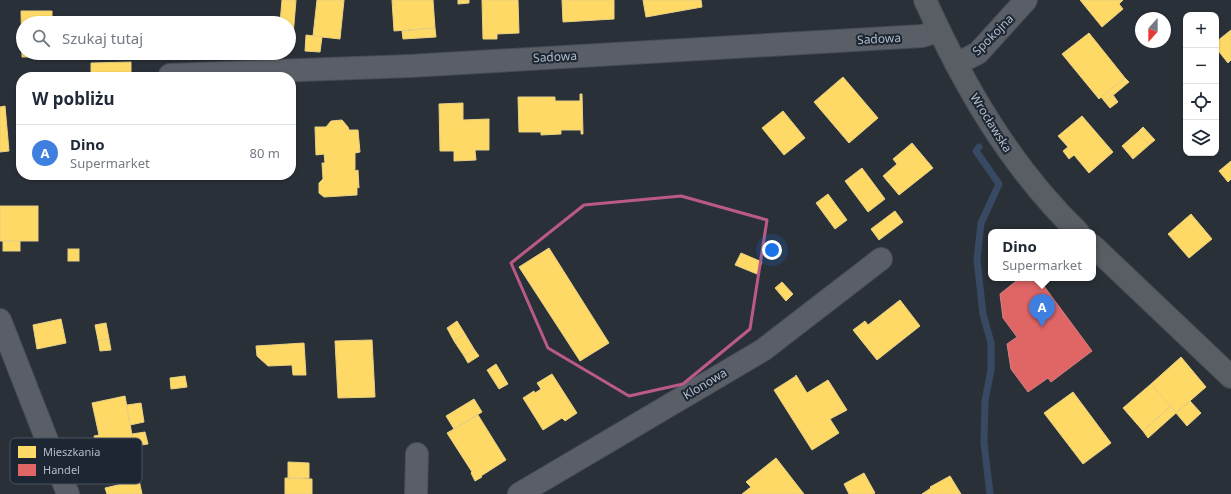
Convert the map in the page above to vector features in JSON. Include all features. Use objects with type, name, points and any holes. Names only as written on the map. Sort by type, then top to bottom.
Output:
[{"type":"main road","name":"Wrocławska","points":[[925,0],[956,64],[984,114],[1019,166],[1058,212],[1075,229]]},
{"type":"main road","points":[[1096,249],[1231,377]]},
{"type":"street","name":"Spokojna","points":[[956,64],[978,53],[1026,0]]},
{"type":"street","name":"Sadowa","points":[[244,72],[418,65],[914,37],[939,31]]},
{"type":"street","name":"Klonowa","points":[[519,494],[763,350],[881,259]]},
{"type":"street","points":[[0,320],[46,438]]},
{"type":"street","points":[[416,494],[417,454]]},
{"type":"street","points":[[64,484],[68,494]]},
{"type":"highlighted area","points":[[681,196],[767,220],[750,329],[683,384],[629,396],[548,348],[511,263],[584,205]]},
{"type":"building: Mieszkania","points":[[282,0],[296,0],[295,16],[281,16]]},
{"type":"building: Mieszkania","points":[[317,0],[344,0],[340,39],[313,36]]},
{"type":"building: Mieszkania","points":[[392,0],[433,0],[435,28],[394,31]]},
{"type":"building: Mieszkania","points":[[458,0],[469,0],[469,3],[458,4]]},
{"type":"building: Mieszkania","points":[[482,0],[518,0],[519,33],[497,34],[497,39],[483,39]]},
{"type":"building: Mieszkania","points":[[562,0],[614,0],[614,19],[563,22]]},
{"type":"building: Mieszkania","points":[[643,0],[701,0],[702,7],[646,17]]},
{"type":"building: Mieszkania","points":[[1080,0],[1123,0],[1119,4],[1123,9],[1102,27]]},
{"type":"building: Mieszkania","points":[[21,11],[52,11],[52,16],[21,16]]},
{"type":"building: Mieszkania","points":[[435,28],[436,37],[403,39],[402,31]]},
{"type":"building: Mieszkania","points":[[1231,30],[1231,60],[1228,63],[1219,52],[1219,40]]},
{"type":"building: Mieszkania","points":[[1089,33],[1125,78],[1099,99],[1062,54]]},
{"type":"building: Mieszkania","points":[[306,35],[322,37],[320,52],[305,51]]},
{"type":"building: Mieszkania","points":[[131,62],[131,72],[91,72],[91,63]]},
{"type":"building: Mieszkania","points":[[843,77],[878,118],[849,143],[814,102]]},
{"type":"building: Mieszkania","points":[[1125,78],[1129,82],[1105,102],[1101,97]]},
{"type":"building: Mieszkania","points":[[580,94],[582,94],[583,134],[581,134],[581,130],[561,130],[561,134],[541,135],[541,132],[519,132],[518,97],[555,97],[555,101],[580,101]]},
{"type":"building: Mieszkania","points":[[1113,95],[1118,102],[1110,108],[1105,102]]},
{"type":"building: Mieszkania","points":[[463,103],[463,120],[489,119],[489,150],[475,150],[476,160],[454,161],[454,151],[440,151],[439,104]]},
{"type":"building: Mieszkania","points":[[5,106],[9,151],[0,152],[0,107]]},
{"type":"building: Mieszkania","points":[[783,111],[805,138],[784,155],[762,128]]},
{"type":"building: Mieszkania","points":[[1082,116],[1113,152],[1089,173],[1074,155],[1069,159],[1063,151],[1068,147],[1058,136]]},
{"type":"building: Mieszkania","points":[[342,120],[349,130],[358,130],[360,152],[355,153],[355,171],[358,170],[359,188],[357,187],[357,195],[324,197],[319,193],[319,183],[323,179],[322,163],[325,163],[324,154],[316,155],[315,127],[326,127],[331,121]]},
{"type":"building: Mieszkania","points":[[1143,127],[1155,140],[1149,145],[1138,132]]},
{"type":"building: Mieszkania","points":[[1138,132],[1149,145],[1133,159],[1122,146]]},
{"type":"building: Mieszkania","points":[[912,143],[933,168],[899,195],[883,176],[897,164],[893,159]]},
{"type":"building: Mieszkania","points":[[1231,161],[1231,179],[1228,182],[1219,171]]},
{"type":"building: Mieszkania","points":[[862,168],[885,199],[868,212],[845,181]]},
{"type":"building: Mieszkania","points":[[828,194],[847,220],[835,229],[816,203]]},
{"type":"building: Mieszkania","points":[[0,206],[38,206],[38,241],[0,241]]},
{"type":"building: Mieszkania","points":[[895,211],[903,222],[879,240],[871,229]]},
{"type":"building: Mieszkania","points":[[1191,214],[1212,239],[1189,258],[1168,234]]},
{"type":"building: Mieszkania","points":[[3,241],[20,241],[20,251],[3,251]]},
{"type":"building: Mieszkania","points":[[549,248],[609,343],[580,361],[519,267]]},
{"type":"building: Mieszkania","points":[[68,249],[79,249],[79,261],[68,261]]},
{"type":"building: Mieszkania","points":[[741,253],[762,262],[757,274],[735,265]]},
{"type":"building: Mieszkania","points":[[782,282],[793,294],[786,301],[775,288]]},
{"type":"building: Mieszkania","points":[[900,300],[920,326],[877,360],[853,330],[865,321],[868,325]]},
{"type":"building: Mieszkania","points":[[61,319],[66,343],[37,349],[33,325]]},
{"type":"building: Mieszkania","points":[[457,321],[465,334],[454,341],[447,328]]},
{"type":"building: Mieszkania","points":[[106,323],[109,339],[98,340],[95,325]]},
{"type":"building: Mieszkania","points":[[465,334],[474,349],[464,356],[454,341]]},
{"type":"building: Mieszkania","points":[[109,339],[111,350],[100,351],[98,340]]},
{"type":"building: Mieszkania","points":[[372,340],[375,397],[338,398],[335,341]]},
{"type":"building: Mieszkania","points":[[304,343],[306,375],[293,375],[292,365],[268,366],[257,356],[256,346]]},
{"type":"building: Mieszkania","points":[[474,349],[479,356],[468,363],[464,356]]},
{"type":"building: Mieszkania","points":[[1181,357],[1206,387],[1176,413],[1151,384]]},
{"type":"building: Mieszkania","points":[[496,364],[508,384],[499,389],[487,370]]},
{"type":"building: Mieszkania","points":[[552,374],[577,413],[565,421],[562,418],[543,430],[523,398],[534,391],[535,393],[541,389],[537,383]]},
{"type":"building: Mieszkania","points":[[796,375],[807,393],[828,380],[847,410],[830,419],[839,433],[812,450],[774,390]]},
{"type":"building: Mieszkania","points":[[185,376],[187,387],[171,389],[170,378]]},
{"type":"building: Mieszkania","points":[[1151,384],[1171,406],[1143,431],[1123,408]]},
{"type":"building: Mieszkania","points":[[1073,392],[1111,443],[1083,464],[1044,413]]},
{"type":"building: Mieszkania","points":[[125,396],[133,438],[94,438],[94,436],[99,435],[92,403]]},
{"type":"building: Mieszkania","points":[[474,399],[482,412],[454,429],[446,416]]},
{"type":"building: Mieszkania","points":[[1190,401],[1201,413],[1187,426],[1176,413]]},
{"type":"building: Mieszkania","points":[[141,403],[144,422],[130,425],[127,405]]},
{"type":"building: Mieszkania","points":[[1171,406],[1176,413],[1148,438],[1143,431]]},
{"type":"building: Mieszkania","points":[[478,415],[506,460],[475,481],[471,473],[472,472],[447,433]]},
{"type":"building: Mieszkania","points":[[145,432],[148,444],[142,445],[142,438],[133,438],[132,434]]},
{"type":"building: Mieszkania","points":[[776,458],[804,494],[742,494],[751,487],[746,482]]},
{"type":"building: Mieszkania","points":[[288,462],[309,463],[309,478],[288,478]]},
{"type":"building: Mieszkania","points":[[864,473],[875,493],[849,494],[844,484]]},
{"type":"building: Mieszkania","points":[[950,476],[961,494],[922,494],[931,488],[930,487]]},
{"type":"building: Mieszkania","points":[[285,478],[312,479],[312,494],[285,494]]},
{"type":"building: Mieszkania","points":[[122,484],[140,484],[142,494],[107,494],[105,488]]},
{"type":"building: Handel","points":[[1016,281],[1040,281],[1092,351],[1051,382],[1048,378],[1028,392],[1011,369],[1007,344],[1017,337],[1003,318],[1000,294]]},
{"type":"waterway","points":[[979,147],[976,151],[999,184],[981,223],[977,260],[983,314],[991,343],[991,370],[985,401],[984,443],[990,494]]},
{"type":"place","name":"Dino","points":[[1042,327]]}]
